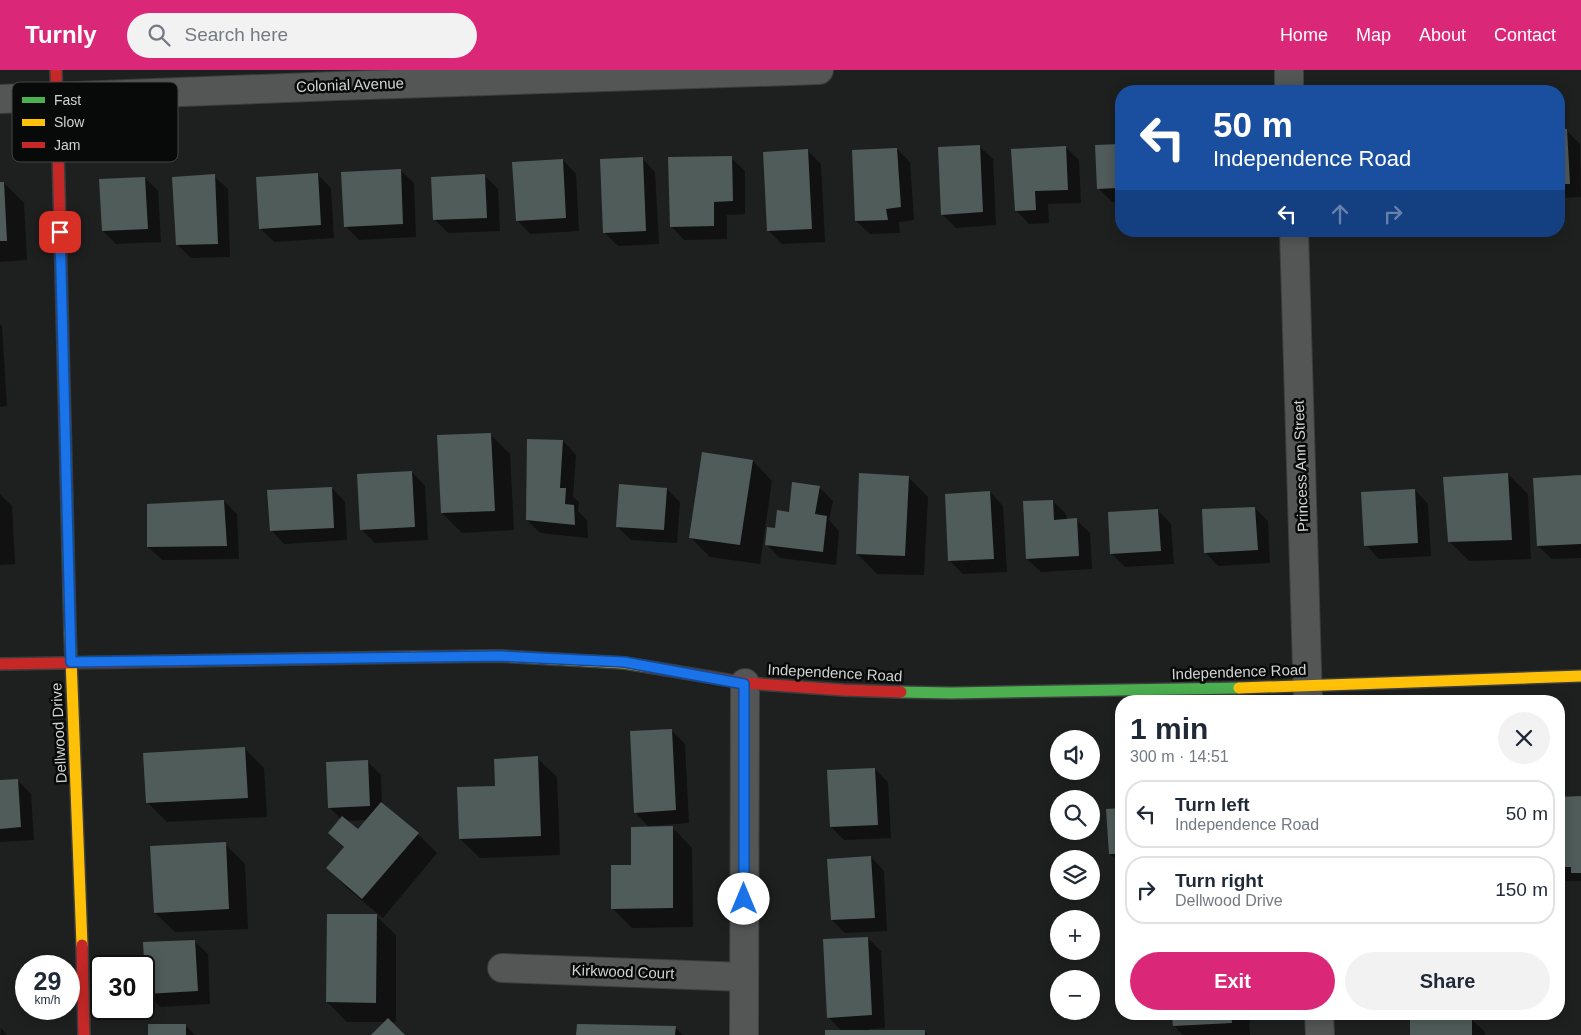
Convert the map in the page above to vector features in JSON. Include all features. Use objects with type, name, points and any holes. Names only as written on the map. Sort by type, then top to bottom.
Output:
[{"type":"street","name":"Colonial Avenue","points":[[178,92],[819,70]]},
{"type":"street","points":[[1289,70],[1289,85]]},
{"type":"street","name":"Dellwood Drive","points":[[59,162],[71,662],[82,917],[84,1035]]},
{"type":"street","name":"Princess Ann Street","points":[[1294,237],[1308,693]]},
{"type":"street","name":"Independence Road","points":[[0,664],[500,656],[624,662],[744,684],[951,694],[1205,689],[1308,693],[1581,676]]},
{"type":"street","points":[[744,684],[744,1035]]},
{"type":"street","name":"Kirkwood Court","points":[[502,968],[744,977]]},
{"type":"street","points":[[1319,1020],[1320,1035]]},
{"type":"building","points":[[1565,129],[1567,129],[1570,184],[1565,184]]},
{"type":"building","points":[[1115,144],[1115,188],[1097,189],[1095,145]]},
{"type":"building","points":[[980,145],[983,212],[941,215],[938,147]]},
{"type":"building","points":[[1066,146],[1068,190],[1035,191],[1036,210],[1015,211],[1011,149]]},
{"type":"building","points":[[897,148],[901,207],[886,209],[888,220],[855,221],[852,150]]},
{"type":"building","points":[[808,149],[812,229],[767,231],[763,152]]},
{"type":"building","points":[[732,156],[733,201],[714,202],[714,226],[670,227],[668,157]]},
{"type":"building","points":[[643,157],[646,231],[603,233],[600,159]]},
{"type":"building","points":[[563,159],[566,218],[516,221],[512,162]]},
{"type":"building","points":[[401,169],[403,224],[344,227],[341,172]]},
{"type":"building","points":[[318,173],[321,225],[259,229],[256,177]]},
{"type":"building","points":[[215,174],[218,244],[176,245],[172,177]]},
{"type":"building","points":[[485,174],[487,218],[433,220],[431,177]]},
{"type":"building","points":[[145,177],[148,229],[102,231],[99,179]]},
{"type":"building","points":[[0,182],[4,182],[7,241],[0,241]]},
{"type":"building","points":[[491,433],[495,511],[441,513],[437,435]]},
{"type":"building","points":[[527,439],[563,440],[560,488],[566,488],[565,504],[574,505],[575,525],[526,520]]},
{"type":"building","points":[[702,452],[753,460],[740,545],[689,538]]},
{"type":"building","points":[[412,471],[415,527],[360,530],[357,474]]},
{"type":"building","points":[[859,473],[909,476],[905,556],[856,554]]},
{"type":"building","points":[[1508,473],[1512,540],[1448,542],[1443,477]]},
{"type":"building","points":[[1581,475],[1581,544],[1537,546],[1533,478]]},
{"type":"building","points":[[792,482],[820,486],[815,514],[827,516],[823,552],[765,545],[767,527],[775,528],[777,510],[789,512]]},
{"type":"building","points":[[619,484],[667,488],[664,530],[616,527]]},
{"type":"building","points":[[332,487],[334,528],[270,531],[267,490]]},
{"type":"building","points":[[1415,489],[1418,543],[1364,546],[1361,492]]},
{"type":"building","points":[[990,491],[994,559],[948,561],[945,494]]},
{"type":"building","points":[[224,500],[227,546],[147,547],[147,504]]},
{"type":"building","points":[[1053,500],[1054,520],[1077,518],[1079,556],[1026,559],[1023,501]]},
{"type":"building","points":[[1255,507],[1258,550],[1204,553],[1202,509]]},
{"type":"building","points":[[1158,509],[1161,551],[1110,554],[1108,512]]},
{"type":"building","points":[[672,729],[676,810],[634,813],[630,731]]},
{"type":"building","points":[[245,747],[248,798],[146,803],[143,753]]},
{"type":"building","points":[[538,756],[541,836],[459,839],[457,787],[495,786],[494,759]]},
{"type":"building","points":[[368,760],[370,806],[328,808],[326,762]]},
{"type":"building","points":[[875,768],[878,825],[830,827],[827,770]]},
{"type":"building","points":[[18,779],[21,827],[0,829],[0,780]]},
{"type":"building","points":[[1581,796],[1581,873],[1571,873],[1571,867],[1565,867],[1565,797]]},
{"type":"building","points":[[381,802],[419,833],[362,899],[326,868],[344,847],[328,833],[342,816],[358,829]]},
{"type":"building","points":[[1115,808],[1115,854],[1109,854],[1106,809]]},
{"type":"building","points":[[673,826],[673,908],[611,909],[611,865],[631,865],[631,827]]},
{"type":"building","points":[[226,842],[229,909],[154,913],[150,846]]},
{"type":"building","points":[[871,856],[875,918],[831,920],[827,859]]},
{"type":"building","points":[[327,914],[377,914],[376,1003],[326,1002]]},
{"type":"building","points":[[868,937],[872,1015],[827,1018],[823,939]]},
{"type":"building","points":[[195,940],[198,991],[155,993],[155,955],[144,955],[143,942]]},
{"type":"building","points":[[388,1018],[405,1035],[371,1035]]},
{"type":"building","points":[[1172,1020],[1232,1020],[1232,1023],[1173,1026]]},
{"type":"building","points":[[1410,1020],[1472,1020],[1472,1035],[1410,1035]]},
{"type":"building","points":[[148,1024],[186,1024],[186,1035],[148,1035]]},
{"type":"building","points":[[577,1024],[676,1026],[675,1035],[576,1035]]},
{"type":"building","points":[[825,1030],[925,1030],[925,1035],[825,1035]]},
{"type":"traffic: fast","points":[[65,427],[70,632]]},
{"type":"traffic: fast","points":[[901,692],[951,693],[1239,688]]},
{"type":"traffic: slow","points":[[70,632],[82,945]]},
{"type":"traffic: slow","points":[[411,657],[500,656],[624,663],[643,666]]},
{"type":"traffic: slow","points":[[1239,688],[1581,676]]},
{"type":"traffic: jam","points":[[56,70],[56,82]]},
{"type":"traffic: jam","points":[[58,162],[65,427]]},
{"type":"traffic: jam","points":[[0,664],[411,657]]},
{"type":"traffic: jam","points":[[643,666],[745,683],[901,692]]},
{"type":"traffic: jam","points":[[82,945],[84,1035]]},
{"type":"route","points":[[60,232],[71,662],[500,656],[624,662],[744,684],[744,899]]}]
